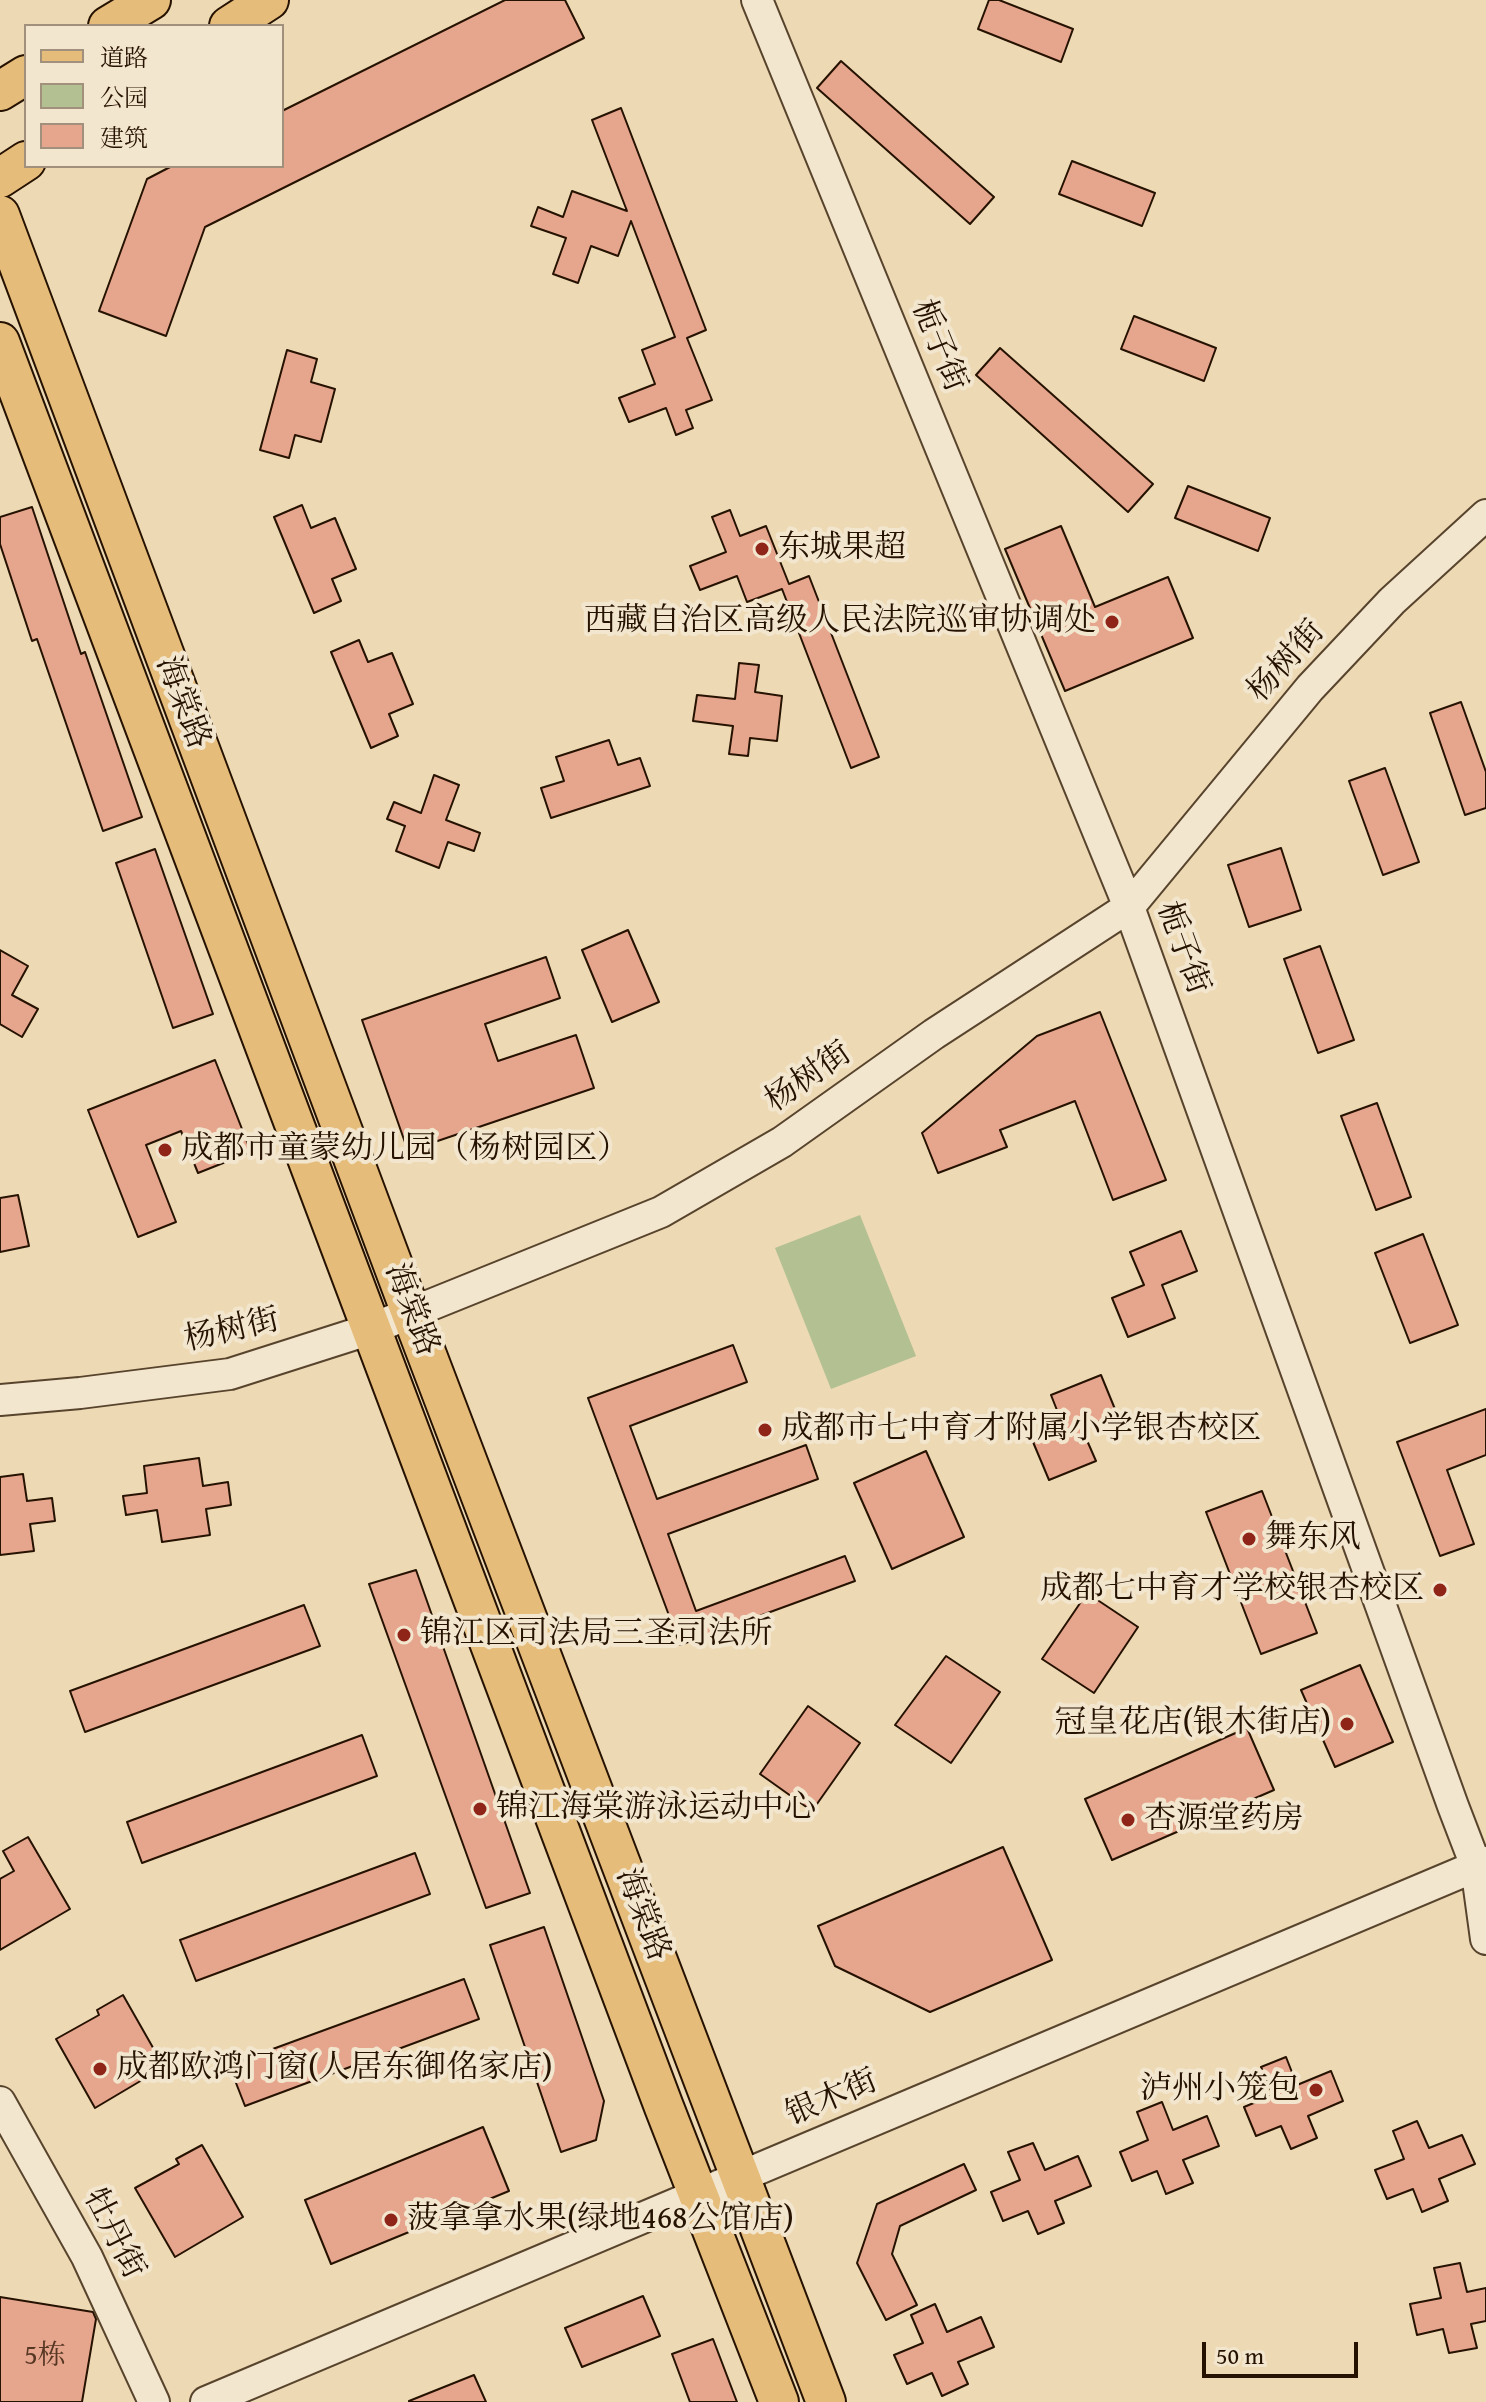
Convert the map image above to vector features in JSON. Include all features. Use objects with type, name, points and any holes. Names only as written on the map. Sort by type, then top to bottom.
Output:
[{"type":"main road","points":[[111,24],[151,0]]},
{"type":"main road","points":[[232,24],[269,0]]},
{"type":"main road","points":[[0,91],[24,76]]},
{"type":"main road","points":[[0,178],[24,162]]},
{"type":"main road","name":"海棠路","points":[[0,215],[411,1313],[826,2402]]},
{"type":"main road","name":"海棠路","points":[[0,342],[779,2402]]},
{"type":"street","name":"栀子街","points":[[757,0],[1129,907],[1453,1806],[1481,1864],[1486,1939]]},
{"type":"street","name":"杨树街","points":[[0,1400],[230,1374],[371,1329],[661,1212],[782,1142],[934,1034],[1129,907],[1310,688],[1392,601],[1486,515]]},
{"type":"street","name":"银木街","points":[[206,2402],[1481,1864]]},
{"type":"street","name":"牡丹街","points":[[0,2102],[87,2257],[154,2402]]},
{"type":"green space","points":[[860,1215],[916,1356],[831,1389],[775,1248]]},
{"type":"building","points":[[505,0],[565,0],[584,38],[205,227],[166,336],[99,311],[147,179],[168,168],[284,168],[284,110]]},
{"type":"building","points":[[989,0],[999,0],[1073,29],[1061,62],[978,29]]},
{"type":"building","points":[[841,61],[994,197],[970,224],[817,88]]},
{"type":"building","points":[[621,108],[706,330],[687,338],[712,400],[686,410],[693,428],[676,435],[666,408],[629,422],[619,398],[655,384],[642,350],[675,337],[631,221],[618,256],[591,246],[578,283],[553,274],[566,238],[531,226],[538,207],[563,217],[572,191],[627,211],[592,120]]},
{"type":"building","points":[[1072,161],[1155,193],[1142,226],[1059,194]]},
{"type":"building","points":[[1134,316],[1216,348],[1204,381],[1121,349]]},
{"type":"building","points":[[1000,348],[1153,484],[1128,512],[976,375]]},
{"type":"building","points":[[287,350],[317,359],[311,382],[335,389],[321,442],[295,435],[289,458],[260,450]]},
{"type":"building","points":[[1188,486],[1270,518],[1258,551],[1175,518]]},
{"type":"building","points":[[302,505],[311,528],[335,518],[356,569],[332,579],[341,601],[314,613],[274,517]]},
{"type":"building","points":[[32,507],[81,654],[85,652],[142,817],[103,831],[37,639],[32,641],[0,544],[0,517]]},
{"type":"building","points":[[730,510],[740,536],[766,526],[789,584],[809,576],[879,757],[851,768],[782,589],[747,602],[737,576],[700,590],[690,566],[726,552],[712,517]]},
{"type":"building","name":"西藏自治区高级人民法院巡审协调处","points":[[1061,526],[1095,607],[1168,577],[1193,638],[1065,691],[1005,549]]},
{"type":"building","points":[[359,640],[368,662],[392,653],[413,704],[389,714],[398,736],[371,748],[331,652]]},
{"type":"building","points":[[739,663],[759,665],[755,692],[782,696],[777,741],[750,738],[748,756],[729,754],[733,726],[693,721],[697,695],[735,699]]},
{"type":"building","points":[[1461,702],[1486,772],[1486,808],[1465,815],[1430,713]]},
{"type":"building","points":[[609,740],[618,765],[640,758],[650,786],[551,818],[541,788],[564,781],[556,757]]},
{"type":"building","points":[[1385,768],[1419,862],[1383,875],[1349,781]]},
{"type":"building","points":[[434,775],[459,785],[446,820],[480,833],[474,851],[448,842],[439,868],[396,851],[405,826],[387,819],[394,802],[421,813]]},
{"type":"building","points":[[1281,848],[1301,910],[1249,927],[1228,865]]},
{"type":"building","points":[[155,849],[213,1014],[173,1028],[116,863]]},
{"type":"building","points":[[628,930],[659,1002],[612,1022],[582,950]]},
{"type":"building","points":[[1320,946],[1354,1040],[1318,1053],[1284,959]]},
{"type":"building","points":[[0,950],[28,966],[12,995],[38,1009],[22,1037],[0,1024]]},
{"type":"building","points":[[546,957],[560,998],[485,1024],[498,1061],[576,1035],[594,1088],[408,1151],[362,1020]]},
{"type":"building","points":[[1100,1012],[1166,1180],[1113,1200],[1075,1101],[1000,1130],[1007,1147],[938,1173],[922,1133],[1037,1036]]},
{"type":"building","points":[[215,1060],[251,1152],[198,1173],[181,1131],[146,1145],[176,1222],[138,1237],[88,1110]]},
{"type":"building","points":[[1377,1103],[1411,1197],[1376,1210],[1341,1116]]},
{"type":"building","points":[[18,1195],[29,1246],[0,1252],[0,1198]]},
{"type":"building","points":[[1181,1231],[1197,1271],[1162,1285],[1175,1318],[1128,1337],[1112,1298],[1144,1285],[1130,1252]]},
{"type":"building","points":[[1423,1234],[1458,1325],[1410,1343],[1375,1253]]},
{"type":"building","points":[[733,1345],[747,1382],[630,1426],[657,1499],[806,1445],[818,1479],[668,1534],[696,1611],[845,1556],[855,1581],[680,1645],[588,1398]]},
{"type":"building","points":[[1101,1375],[1117,1414],[1082,1429],[1096,1461],[1049,1480],[1033,1442],[1064,1428],[1051,1395]]},
{"type":"building","points":[[1486,1409],[1486,1455],[1447,1470],[1474,1544],[1440,1556],[1397,1442]]},
{"type":"building","points":[[926,1451],[964,1537],[892,1569],[854,1483]]},
{"type":"building","points":[[199,1458],[203,1486],[228,1482],[231,1505],[206,1509],[210,1535],[162,1542],[157,1510],[126,1515],[123,1496],[147,1493],[144,1466]]},
{"type":"building","points":[[23,1474],[27,1501],[52,1498],[55,1521],[30,1524],[34,1551],[0,1555],[0,1477]]},
{"type":"building","points":[[1262,1491],[1317,1633],[1261,1654],[1206,1512]]},
{"type":"building","points":[[416,1570],[530,1893],[486,1908],[369,1584]]},
{"type":"building","points":[[1087,1593],[1138,1627],[1094,1693],[1042,1659]]},
{"type":"building","points":[[304,1605],[320,1646],[85,1732],[70,1691]]},
{"type":"building","points":[[946,1656],[1000,1692],[951,1763],[895,1725]]},
{"type":"building","points":[[1360,1665],[1393,1742],[1335,1767],[1301,1690]]},
{"type":"building","points":[[808,1706],[860,1743],[812,1811],[760,1774]]},
{"type":"building","points":[[1247,1728],[1274,1790],[1112,1860],[1085,1799]]},
{"type":"building","points":[[362,1735],[377,1776],[142,1863],[127,1822]]},
{"type":"building","points":[[28,1837],[70,1909],[0,1950],[0,1879],[14,1871],[3,1851]]},
{"type":"building","points":[[1003,1847],[1052,1960],[930,2012],[835,1966],[818,1926]]},
{"type":"building","points":[[415,1853],[430,1894],[196,1981],[180,1940]]},
{"type":"building","points":[[544,1927],[604,2101],[596,2140],[561,2152],[490,1945]]},
{"type":"building","points":[[464,1979],[479,2019],[245,2106],[229,2065]]},
{"type":"building","points":[[123,1995],[164,2067],[95,2108],[56,2039],[99,2015],[97,2010]]},
{"type":"building","points":[[1286,2057],[1297,2085],[1331,2071],[1343,2101],[1308,2116],[1317,2138],[1291,2149],[1281,2126],[1256,2136],[1244,2107],[1273,2095],[1261,2067]]},
{"type":"building","points":[[1162,2102],[1173,2130],[1207,2116],[1219,2146],[1183,2160],[1193,2183],[1166,2194],[1157,2171],[1132,2181],[1120,2152],[1148,2140],[1137,2112]]},
{"type":"building","points":[[1417,2121],[1429,2148],[1462,2135],[1475,2164],[1439,2179],[1448,2201],[1422,2212],[1413,2189],[1387,2199],[1375,2170],[1404,2159],[1393,2131]]},
{"type":"building","points":[[483,2127],[509,2191],[331,2264],[305,2200]]},
{"type":"building","points":[[1033,2143],[1045,2170],[1078,2156],[1091,2186],[1055,2201],[1064,2223],[1038,2234],[1028,2211],[1003,2221],[991,2192],[1020,2180],[1008,2152]]},
{"type":"building","points":[[202,2145],[243,2217],[175,2257],[135,2188],[179,2164],[176,2159]]},
{"type":"building","points":[[964,2164],[976,2190],[900,2226],[892,2254],[917,2305],[886,2320],[857,2263],[877,2204]]},
{"type":"building","points":[[1460,2263],[1467,2292],[1486,2288],[1486,2321],[1471,2324],[1477,2348],[1449,2353],[1443,2329],[1417,2335],[1410,2304],[1441,2298],[1434,2268]]},
{"type":"building","points":[[643,2296],[660,2336],[582,2367],[565,2328]]},
{"type":"building","points":[[0,2297],[93,2312],[96,2319],[82,2402],[0,2402]]},
{"type":"building","points":[[935,2304],[947,2332],[981,2317],[994,2347],[958,2362],[968,2384],[942,2396],[932,2373],[907,2384],[894,2355],[923,2343],[911,2315]]},
{"type":"building","points":[[713,2339],[737,2402],[690,2402],[672,2354]]},
{"type":"building","points":[[474,2375],[486,2402],[409,2402],[409,2401]]},
{"type":"place","name":"东城果超","points":[[762,549]]},
{"type":"place","name":"西藏自治区高级人民法院巡审协调处","points":[[1112,622]]},
{"type":"place","name":"成都市童蒙幼儿园（杨树园区）","points":[[165,1150]]},
{"type":"place","name":"成都市七中育才附属小学银杏校区","points":[[765,1430]]},
{"type":"place","name":"舞东风","points":[[1249,1539]]},
{"type":"place","name":"成都七中育才学校银杏校区","points":[[1440,1590]]},
{"type":"place","name":"锦江区司法局三圣司法所","points":[[404,1635]]},
{"type":"place","name":"冠皇花店(银木街店)","points":[[1347,1724]]},
{"type":"place","name":"锦江海棠游泳运动中心","points":[[480,1809]]},
{"type":"place","name":"杏源堂药房","points":[[1128,1820]]},
{"type":"place","name":"成都欧鸿门窗(人居东御佲家店)","points":[[100,2069]]},
{"type":"place","name":"泸州小笼包","points":[[1316,2090]]},
{"type":"place","name":"菠拿拿水果(绿地468公馆店)","points":[[391,2220]]}]
